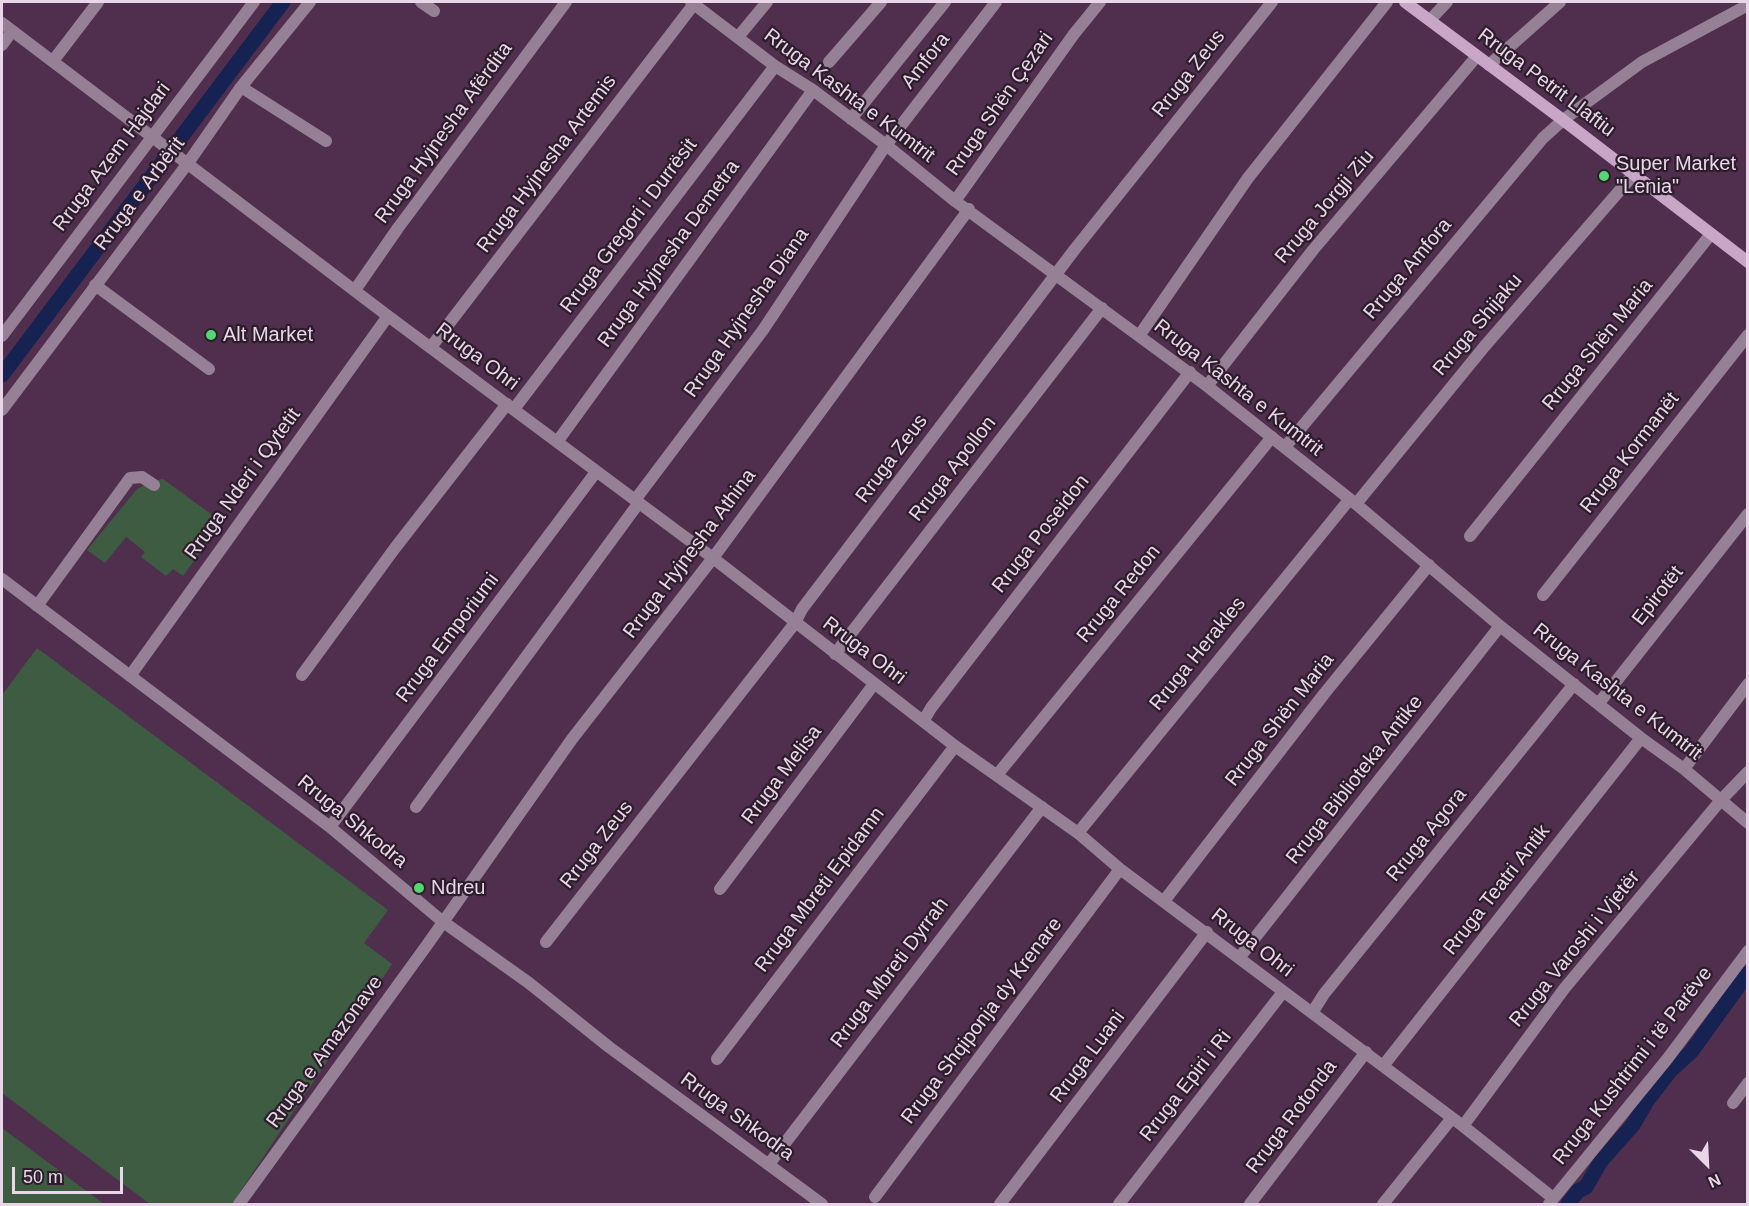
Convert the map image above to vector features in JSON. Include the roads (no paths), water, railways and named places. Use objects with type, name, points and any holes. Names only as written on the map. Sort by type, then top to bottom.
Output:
[{"type":"main road","name":"Rruga Petrit Llaftiu","points":[[1406,2],[1748,262]]},
{"type":"street","points":[[53,61],[98,2]]},
{"type":"street","name":"Rruga Azem Hajdari","points":[[2,336],[154,138],[254,2]]},
{"type":"street","name":"Rruga e Arbërit","points":[[2,410],[184,160],[310,2]]},
{"type":"street","points":[[421,2],[434,11]]},
{"type":"street","name":"Rruga Hyjnesha Afërdita","points":[[355,290],[398,228],[566,2]]},
{"type":"street","points":[[738,37],[767,2]]},
{"type":"street","points":[[829,62],[881,2]]},
{"type":"street","points":[[851,119],[945,2]]},
{"type":"street","name":"Amfora","points":[[886,145],[996,2]]},
{"type":"street","name":"Rruga Shën Çezari","points":[[955,201],[1074,34],[1101,2]]},
{"type":"street","name":"Rruga Zeus","points":[[546,942],[795,623],[802,609],[1075,249],[1272,2]]},
{"type":"street","points":[[1139,336],[1248,178],[1387,2]]},
{"type":"street","points":[[1430,20],[1447,2]]},
{"type":"street","points":[[1489,65],[1560,2]]},
{"type":"street","name":"Rruga Kashta e Kumtrit","points":[[692,3],[775,66],[813,90],[955,201],[1190,372],[1285,447],[1500,626],[1641,738],[1684,769],[1748,823]]},
{"type":"street","name":"Rruga Hyjnesha Artemis","points":[[431,347],[692,3]]},
{"type":"street","name":"Rruga Amfora","points":[[1285,447],[1543,138],[1563,120],[1642,63],[1748,5]]},
{"type":"street","name":"Rruga Ohri","points":[[2,23],[388,316],[713,558],[955,746],[1077,833],[1119,869],[1366,1052],[1463,1126],[1551,1201]]},
{"type":"street","points":[[2,45],[12,31]]},
{"type":"street","name":"Rruga Jorgji Ziu","points":[[1207,386],[1313,250],[1477,56]]},
{"type":"street","name":"Rruga Gregori i Durrësit","points":[[302,675],[389,557],[511,407],[775,66]]},
{"type":"street","points":[[241,87],[326,141]]},
{"type":"street","name":"Rruga Hyjnesha Demetra","points":[[557,442],[813,90]]},
{"type":"street","name":"Rruga Hyjnesha Diana","points":[[416,807],[763,330],[886,145]]},
{"type":"street","name":"Rruga Shijaku","points":[[1352,502],[1634,174]]},
{"type":"street","name":"Rruga Hyjnesha Athina","points":[[442,921],[572,739],[713,558],[969,209]]},
{"type":"street","name":"Rruga Shën Maria","points":[[1470,536],[1711,234]]},
{"type":"street","points":[[95,285],[209,369]]},
{"type":"street","name":"Rruga Apollon","points":[[835,654],[1102,308]]},
{"type":"street","name":"Rruga Nderi i Qytetit","points":[[130,676],[388,316]]},
{"type":"street","name":"Rruga Kormanët","points":[[1543,595],[1748,335]]},
{"type":"street","name":"Rruga Poseidon","points":[[924,720],[1190,372]]},
{"type":"street","name":"Rruga Redon","points":[[997,775],[1272,437]]},
{"type":"street","name":"Rruga Emporiumi","points":[[330,827],[596,472]]},
{"type":"street","points":[[37,606],[130,478],[142,477],[154,484]]},
{"type":"street","name":"Rruga Herakles","points":[[1077,833],[1352,502]]},
{"type":"street","name":"Epirotët","points":[[1599,703],[1748,514]]},
{"type":"street","name":"Rruga Shën Maria","points":[[1164,901],[1324,694],[1429,565]]},
{"type":"street","name":"Rruga Shkodra","points":[[2,579],[330,827],[442,921],[529,983],[609,1047],[822,1204]]},
{"type":"street","name":"Rruga Biblioteka Antike","points":[[1239,958],[1500,626]]},
{"type":"street","name":"Rruga Melisa","points":[[720,889],[874,684]]},
{"type":"street","name":"Rruga Agora","points":[[1312,1013],[1324,994],[1574,684]]},
{"type":"street","points":[[1684,769],[1748,684]]},
{"type":"street","name":"Rruga Teatri Antik","points":[[1383,1066],[1641,738]]},
{"type":"street","name":"Rruga Mbreti Epidamn","points":[[717,1059],[955,746]]},
{"type":"street","name":"Rruga Varoshi i Vjetër","points":[[1463,1126],[1564,989],[1720,800],[1748,772]]},
{"type":"street","name":"Rruga Mbreti Dyrrah","points":[[769,1164],[1042,807]]},
{"type":"street","name":"Rruga Shqiponja dy Krenare","points":[[875,1197],[1119,869]]},
{"type":"street","name":"Rruga e Amazonave","points":[[239,1204],[442,921]]},
{"type":"street","name":"Rruga Luani","points":[[1000,1204],[1207,932]]},
{"type":"street","name":"Rruga Kushtrimi i të Parëve","points":[[1551,1201],[1668,1058],[1748,951]]},
{"type":"street","name":"Rruga Epiri i Ri","points":[[1119,1204],[1283,992]]},
{"type":"street","name":"Rruga Rotonda","points":[[1250,1204],[1366,1052]]},
{"type":"street","points":[[1733,1102],[1748,1083]]},
{"type":"street","points":[[1383,1204],[1452,1118]]},
{"type":"waterway","points":[[2,375],[283,2]]},
{"type":"waterway","points":[[1568,1204],[1578,1191],[1586,1187],[1601,1161],[1633,1125],[1647,1101],[1670,1071],[1691,1052],[1748,973]]},
{"type":"place","name":"Super Market \"Lenia\"","points":[[1604,176]]},
{"type":"place","name":"Alt Market","points":[[211,335]]},
{"type":"place","name":"Ndreu","points":[[419,888]]}]
